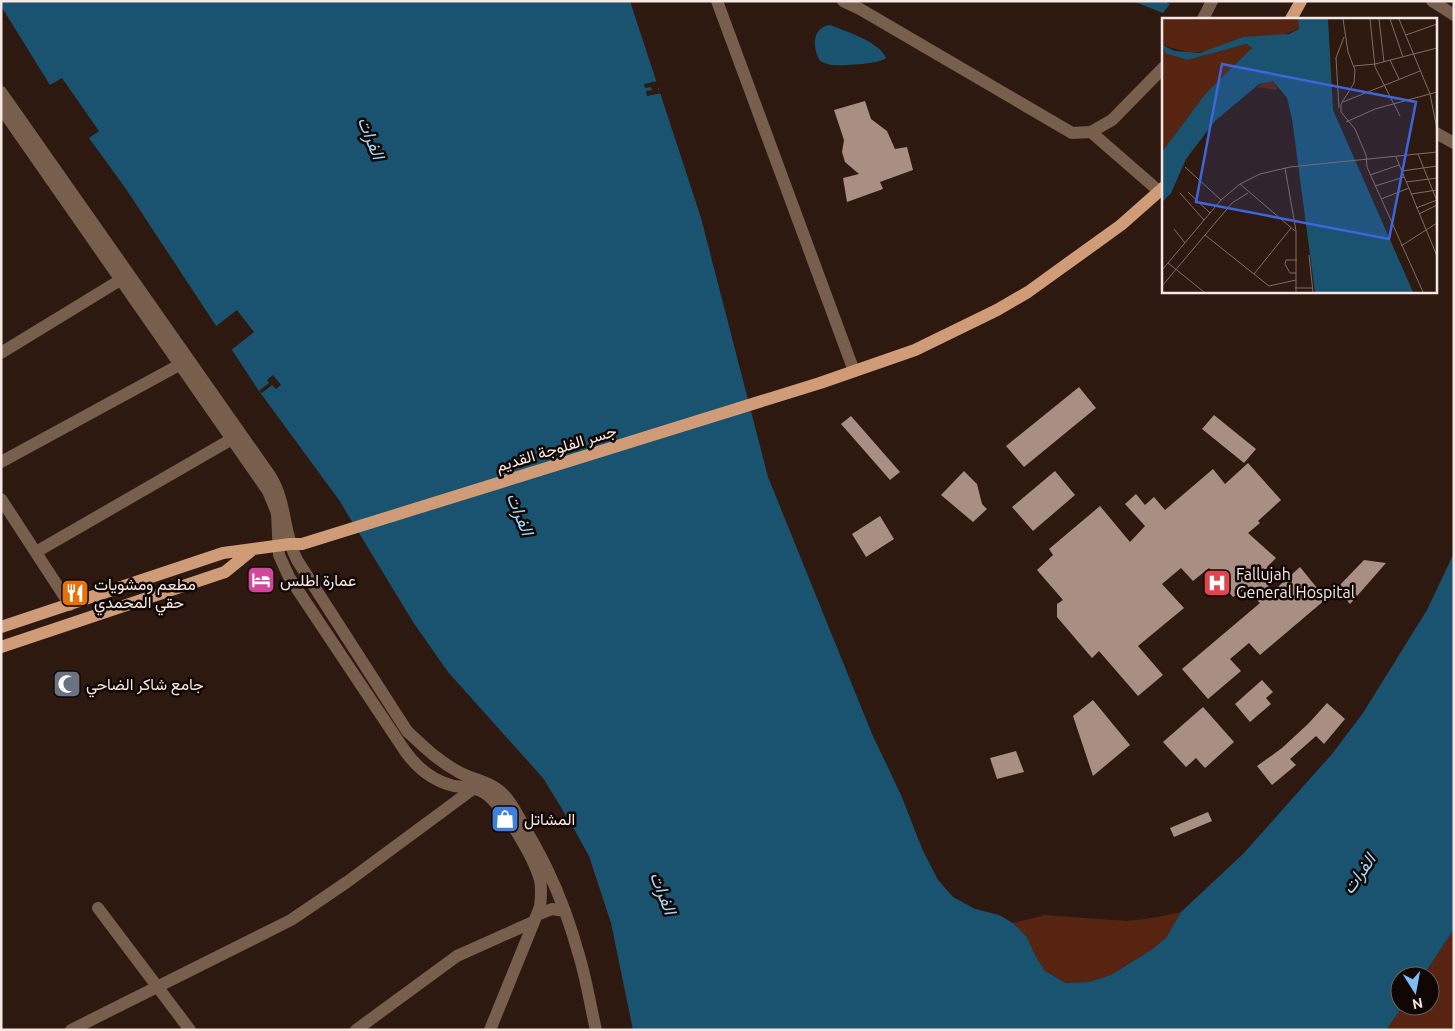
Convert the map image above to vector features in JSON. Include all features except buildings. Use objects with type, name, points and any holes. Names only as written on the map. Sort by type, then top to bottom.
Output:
[{"type":"main road","points":[[1292,18],[1301,1]]},
{"type":"main road","name":"جسر الفلوجة القديم","points":[[1,627],[223,553],[290,545],[820,383],[915,350],[997,310],[1028,292],[1121,225],[1162,189]]},
{"type":"main road","points":[[1,647],[225,572],[252,550]]},
{"type":"street","points":[[717,1],[854,372]]},
{"type":"street","points":[[843,1],[860,9],[1072,133],[1091,132],[1112,120],[1162,69]]},
{"type":"street","points":[[1204,18],[1212,1]]},
{"type":"street","points":[[1432,1],[1454,15]]},
{"type":"street","points":[[1,92],[271,477],[282,500],[290,545],[281,561],[289,577],[410,758],[423,771],[446,784],[478,785],[497,789],[510,802],[554,883],[565,911],[579,954],[596,1030]]},
{"type":"street","points":[[1,108],[122,279],[272,498],[276,513],[297,560],[407,731],[429,753],[478,785],[480,791],[492,800],[515,830],[527,851],[540,882],[541,899],[490,1030]]},
{"type":"street","points":[[1091,132],[1162,189]]},
{"type":"street","points":[[1438,134],[1454,143]]},
{"type":"street","points":[[1,353],[122,279]]},
{"type":"street","points":[[1,462],[181,364]]},
{"type":"street","points":[[36,552],[232,439]]},
{"type":"street","points":[[3,506],[36,552],[70,605]]},
{"type":"street","points":[[71,1030],[291,920],[347,882],[478,785]]},
{"type":"street","points":[[98,908],[190,1030]]},
{"type":"street","points":[[356,1030],[457,956],[552,910],[565,911]]},
{"type":"shaded area","points":[[1181,912],[1166,938],[1151,950],[1111,975],[1089,982],[1066,983],[1045,971],[1027,937],[1013,923],[1045,915],[1127,921]]},
{"type":"shaded area","points":[[1454,929],[1454,1030],[1386,1030],[1396,1016],[1440,1016],[1440,966],[1430,966]]},
{"type":"water","name":"الفرات","points":[[1,1],[630,1],[701,218],[768,477],[872,734],[901,795],[923,851],[938,880],[953,897],[975,909],[999,915],[1013,923],[1027,937],[1045,971],[1066,983],[1089,982],[1111,975],[1151,950],[1166,938],[1181,912],[1243,854],[1332,754],[1363,713],[1427,610],[1454,553],[1454,929],[1430,966],[1390,966],[1390,1016],[1396,1016],[1386,1030],[633,1030],[611,923],[589,856],[543,778],[448,672],[413,622],[339,500],[259,391],[126,189],[89,138],[99,131],[62,78],[50,85],[1,6]]},
{"type":"water","points":[[1133,1],[1165,1],[1170,4],[1163,13]]},
{"type":"water","points":[[830,25],[870,42],[886,58],[876,62],[852,65],[831,65],[820,61],[817,56],[815,39],[820,30]]},
{"type":"pier","points":[[658,81],[660,85],[658,90],[661,90],[662,93],[647,96],[646,91],[652,90],[651,87],[645,88],[644,84]]},
{"type":"pier","points":[[237,310],[254,332],[230,351],[215,327]]},
{"type":"pier","points":[[273,375],[281,385],[276,389],[272,385],[262,393],[259,391],[269,383],[267,380]]},
{"type":"place","name":"عمارة اطلس","points":[[261,580]]},
{"type":"place","name":"Fallujah General Hospital","points":[[1217,583]]},
{"type":"place","name":"مطعم ومشويات حقي المحمدي","points":[[75,593]]},
{"type":"place","name":"جامع شاكر الضاحي","points":[[67,684]]},
{"type":"place","name":"المشاتل","points":[[505,819]]}]
